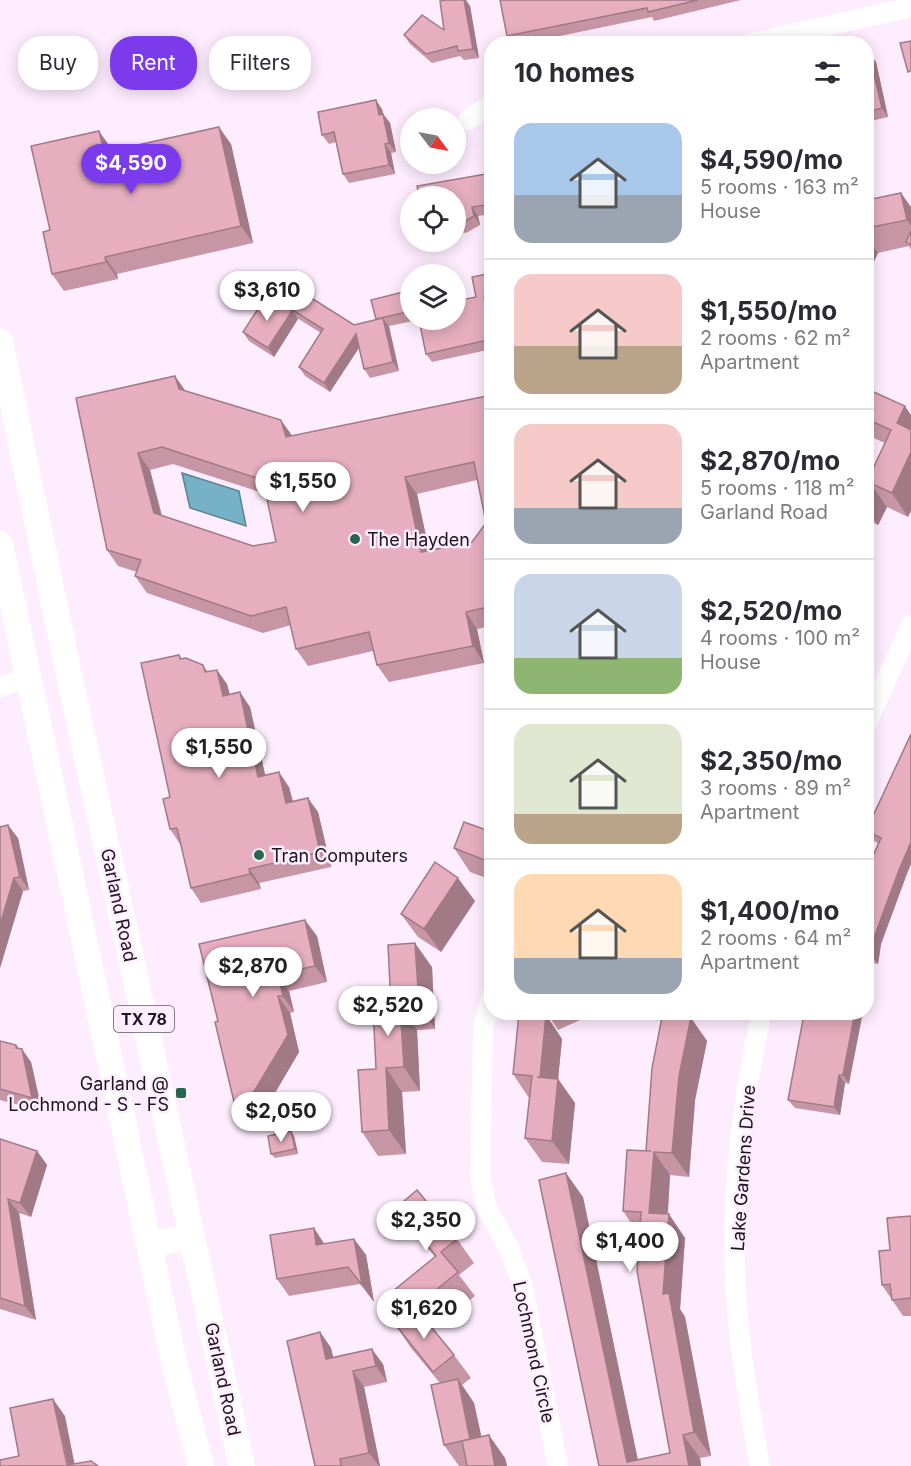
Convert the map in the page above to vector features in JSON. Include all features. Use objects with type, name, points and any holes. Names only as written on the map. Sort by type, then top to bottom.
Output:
[{"type":"main road","name":"Garland Road","points":[[0,342],[5,392],[242,1466]]},
{"type":"main road","name":"TX 78","points":[[0,544],[174,1362],[201,1466]]},
{"type":"main road","points":[[28,678],[68,670]]},
{"type":"main road","points":[[150,1246],[191,1235]]},
{"type":"street","points":[[783,36],[911,7]]},
{"type":"street","points":[[468,120],[484,109]]},
{"type":"street","points":[[874,708],[909,634]]},
{"type":"street","points":[[0,687],[28,678]]},
{"type":"street","name":"Lochmond Circle","points":[[485,1020],[483,1028],[480,1178],[488,1211],[507,1246],[522,1284],[558,1466]]},
{"type":"street","name":"Lake Gardens Drive","points":[[760,1020],[753,1050],[743,1121],[736,1212],[736,1305],[744,1376],[760,1466]]},
{"type":"water","points":[[182,473],[239,491],[246,526],[190,508]]},
{"type":"building","points":[[464,0],[473,49],[458,51],[457,46],[426,54],[404,35],[422,15],[444,30],[440,1]]},
{"type":"building","points":[[500,0],[698,0],[648,12],[647,8],[507,36]]},
{"type":"building","points":[[911,41],[911,71],[908,72],[900,43]]},
{"type":"building","points":[[874,74],[882,108],[874,110]]},
{"type":"building","points":[[376,100],[379,115],[383,114],[389,143],[385,144],[389,165],[343,174],[334,132],[322,135],[318,112]]},
{"type":"building","points":[[219,127],[241,226],[105,257],[106,262],[52,274],[43,232],[50,230],[31,146],[99,131],[103,148],[114,146],[115,150]]},
{"type":"building","points":[[484,174],[484,205],[472,207],[474,216],[466,221],[466,186],[417,186]]},
{"type":"building","points":[[901,193],[907,220],[874,227],[874,199]]},
{"type":"building","points":[[911,231],[911,245],[906,242]]},
{"type":"building","points":[[484,275],[484,341],[426,354],[421,330],[466,330],[466,299],[476,297],[472,277]]},
{"type":"building","points":[[297,289],[354,325],[383,318],[393,362],[364,369],[356,334],[324,383],[299,367],[323,329],[286,306]]},
{"type":"building","points":[[400,293],[400,314],[376,319],[371,300]]},
{"type":"building","points":[[267,295],[292,311],[268,348],[243,332]]},
{"type":"building","name":"The Hayden","points":[[175,376],[179,389],[281,420],[286,437],[484,397],[484,513],[474,462],[405,477],[421,552],[472,542],[484,526],[484,608],[466,612],[473,646],[377,665],[369,632],[296,649],[286,607],[251,616],[135,576],[141,560],[107,550],[76,398]],"holes":[[[162,447],[263,480],[276,542],[253,546],[154,513],[138,453]]]},
{"type":"building","points":[[874,392],[905,406],[897,423],[911,430],[911,452],[892,493],[874,485],[874,466],[891,430],[874,422]]},
{"type":"building","points":[[179,655],[180,659],[186,658],[203,665],[205,672],[217,670],[223,696],[240,692],[258,777],[279,772],[286,803],[308,798],[320,852],[249,869],[250,874],[191,888],[177,828],[170,829],[163,799],[170,797],[141,663]]},
{"type":"building","points":[[911,734],[911,842],[874,942],[874,854],[881,838],[874,834],[874,814]]},
{"type":"building","points":[[464,822],[484,829],[484,860],[454,848]]},
{"type":"building","points":[[8,825],[20,877],[14,878],[0,925],[0,827]]},
{"type":"building","points":[[435,862],[458,878],[424,929],[401,914]]},
{"type":"building","points":[[305,920],[315,966],[278,974],[283,996],[278,996],[288,1035],[247,1103],[235,1106],[215,1022],[218,1021],[199,944]]},
{"type":"building","points":[[415,943],[419,1005],[400,1006],[404,1067],[386,1068],[389,1130],[362,1132],[358,1070],[376,1069],[373,1007],[391,1006],[388,945]]},
{"type":"building","points":[[518,1020],[546,1020],[540,1077],[537,1077],[558,1079],[552,1141],[525,1138],[532,1076],[513,1074]]},
{"type":"building","points":[[661,1020],[690,1020],[679,1076],[672,1153],[654,1152],[649,1213],[669,1214],[663,1294],[669,1293],[694,1432],[683,1435],[689,1466],[599,1466],[539,1180],[566,1173],[627,1462],[670,1453],[637,1271],[641,1212],[623,1211],[627,1150],[646,1151],[652,1068]]},
{"type":"building","points":[[803,1020],[853,1020],[843,1075],[839,1075],[834,1107],[788,1100]]},
{"type":"building","points":[[0,1041],[22,1049],[32,1098],[0,1089]]},
{"type":"building","points":[[291,1131],[295,1149],[271,1154],[268,1136]]},
{"type":"building","points":[[0,1139],[37,1151],[20,1203],[8,1199],[25,1306],[0,1298]]},
{"type":"building","points":[[417,1190],[457,1239],[441,1252],[458,1272],[410,1311],[393,1291],[436,1256],[397,1207]]},
{"type":"building","points":[[911,1216],[911,1298],[892,1300],[890,1284],[882,1285],[879,1251],[890,1250],[887,1218]]},
{"type":"building","points":[[314,1228],[316,1245],[354,1239],[362,1285],[348,1267],[277,1279],[270,1235]]},
{"type":"building","points":[[415,1307],[454,1355],[433,1372],[395,1324]]},
{"type":"building","points":[[320,1332],[326,1359],[372,1349],[376,1366],[353,1371],[369,1453],[340,1459],[341,1466],[315,1466],[287,1341]]},
{"type":"building","points":[[458,1379],[470,1439],[444,1445],[431,1385]]},
{"type":"building","points":[[53,1399],[67,1465],[91,1461],[98,1466],[0,1466],[0,1460],[19,1456],[10,1408]]},
{"type":"building","points":[[489,1435],[495,1466],[467,1466],[462,1441]]},
{"type":"place","name":"The Hayden","points":[[355,539]]},
{"type":"place","name":"Tran Computers","points":[[259,855]]},
{"type":"place","name":"Garland @ Lochmond - S - FS","points":[[181,1093]]}]
